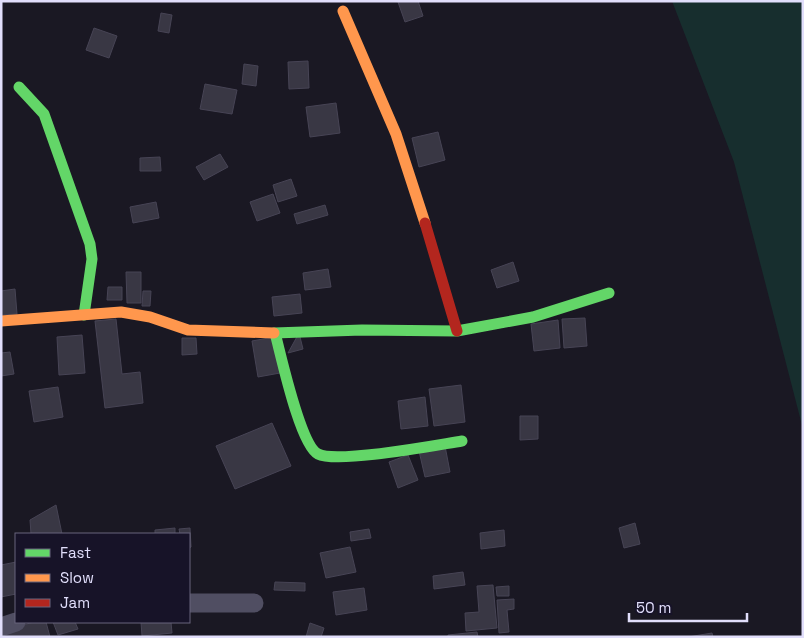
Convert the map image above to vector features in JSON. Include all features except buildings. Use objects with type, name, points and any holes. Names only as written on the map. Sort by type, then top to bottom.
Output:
[{"type":"street","points":[[343,11],[396,134],[439,266],[456,332]]},
{"type":"street","points":[[19,87],[44,114],[90,244],[92,260],[84,315]]},
{"type":"street","points":[[1,321],[121,312],[150,317],[188,330],[275,333],[362,330],[456,332],[533,317],[608,293]]},
{"type":"street","points":[[275,333],[302,428],[310,445],[317,454],[358,456],[462,441]]},
{"type":"street","points":[[190,603],[254,603]]},
{"type":"street","points":[[1,627],[15,622]]},
{"type":"green space","points":[[672,1],[803,1],[803,429],[734,162]]},
{"type":"traffic: fast","points":[[19,87],[44,114],[90,244],[92,259],[84,315]]},
{"type":"traffic: fast","points":[[274,333],[362,330],[457,331],[533,317],[609,293]]},
{"type":"traffic: fast","points":[[275,333],[298,418],[311,447],[318,454],[345,457],[410,450],[462,441]]},
{"type":"traffic: slow","points":[[343,11],[396,134],[425,223]]},
{"type":"traffic: slow","points":[[1,321],[121,312],[150,317],[188,330],[274,333]]},
{"type":"traffic: jam","points":[[425,223],[457,331]]}]
